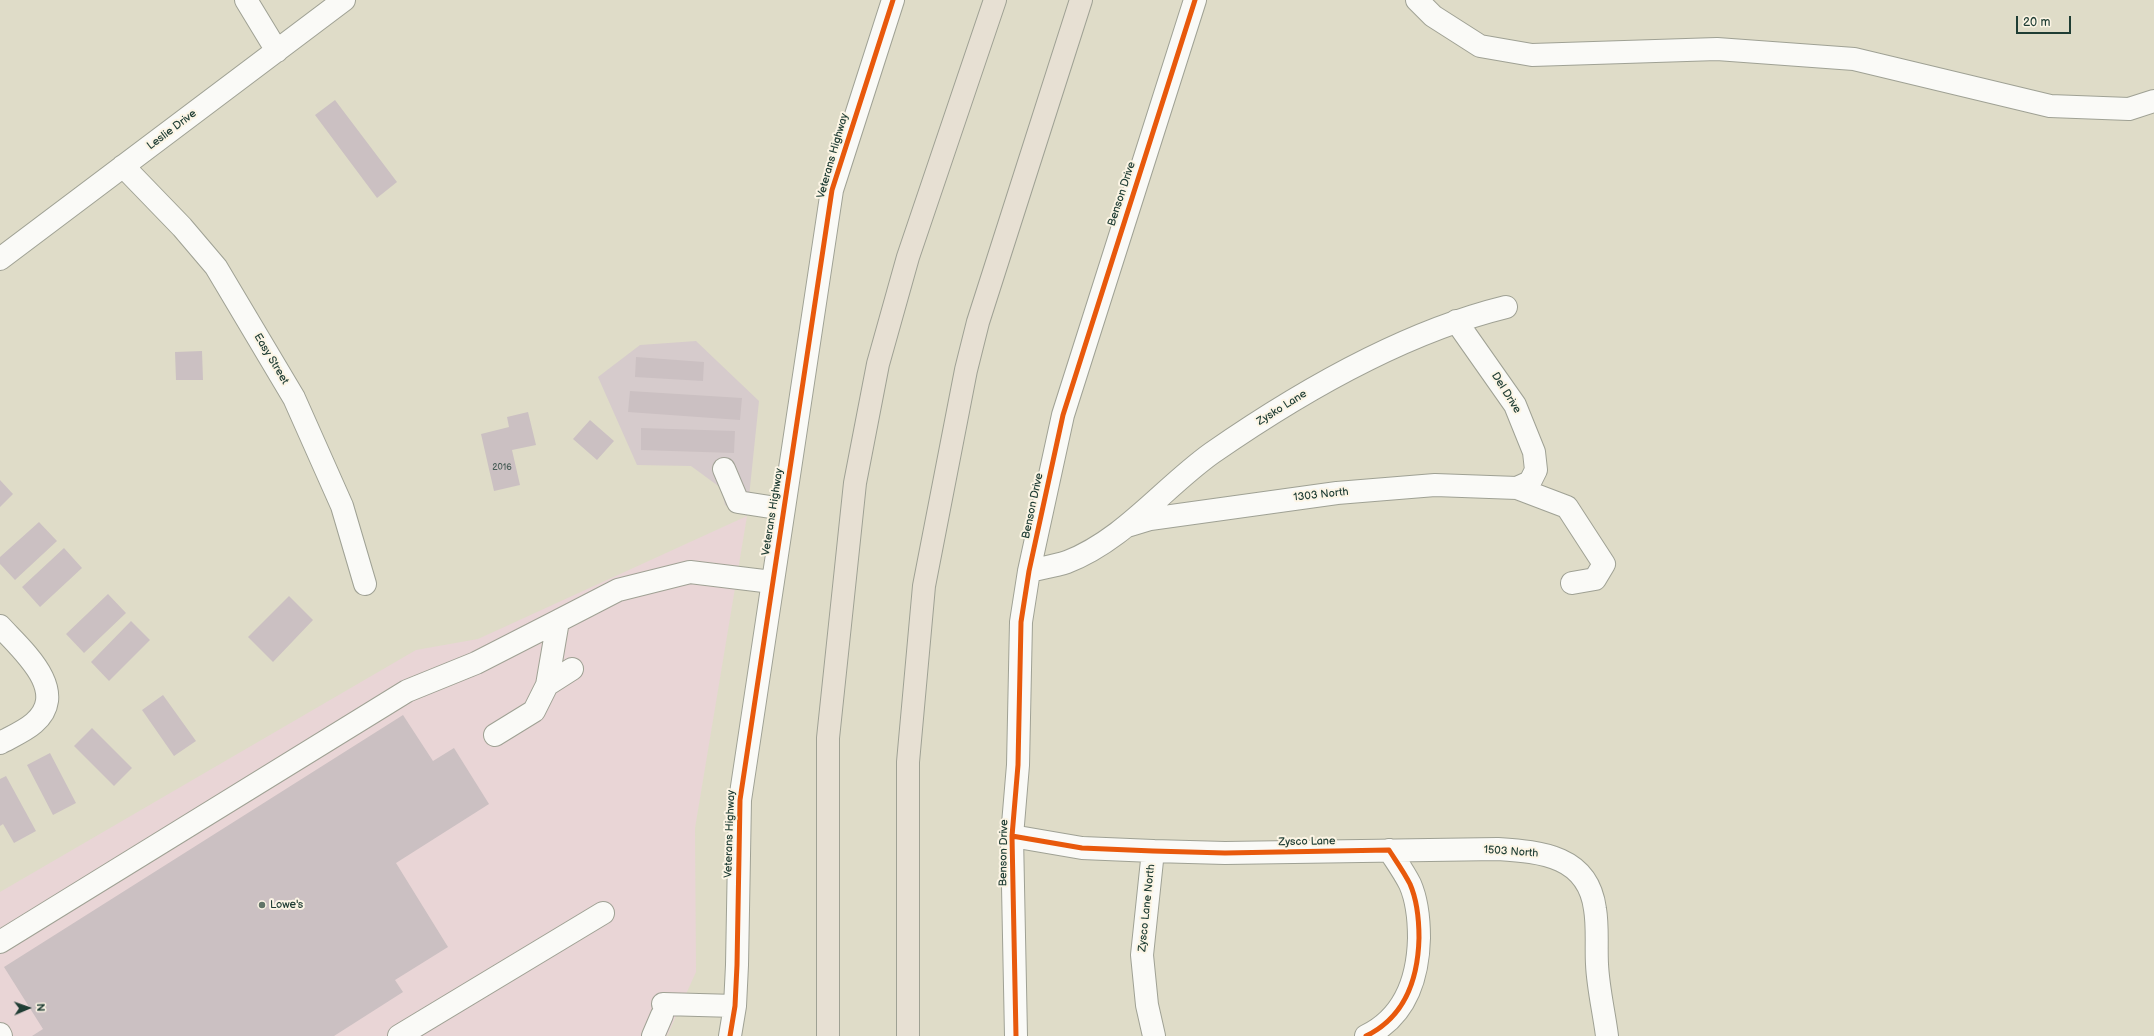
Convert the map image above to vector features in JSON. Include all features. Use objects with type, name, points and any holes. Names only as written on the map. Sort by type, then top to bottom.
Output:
[{"type":"highway","points":[[828,1036],[828,738],[855,483],[878,364],[908,257],[996,0]]},
{"type":"highway","points":[[908,1036],[908,762],[924,586],[966,370],[978,322],[1081,0]]},
{"type":"street","points":[[246,0],[277,51]]},
{"type":"street","name":"Leslie Drive","points":[[0,259],[344,0]]},
{"type":"street","name":"Veterans Highway","points":[[730,1036],[735,1006],[740,800],[832,190],[893,0]]},
{"type":"street","name":"Benson Drive","points":[[1016,1036],[1012,836],[1018,765],[1021,622],[1029,570],[1062,415],[1195,0]]},
{"type":"street","points":[[1417,0],[1432,16],[1480,46],[1532,55],[1717,49],[1854,59],[2050,106],[2129,110],[2154,101]]},
{"type":"street","name":"Easy Street","points":[[123,166],[182,227],[216,267],[294,398],[342,506],[365,584]]},
{"type":"street","name":"Zysko Lane","points":[[1127,526],[1183,475],[1285,404],[1398,345],[1456,321],[1506,306]]},
{"type":"street","name":"Del Drive","points":[[1456,321],[1515,405],[1534,452],[1536,470],[1530,482],[1517,488]]},
{"type":"street","points":[[724,469],[738,502],[783,509]]},
{"type":"street","name":"1303 North","points":[[1127,526],[1150,519],[1336,493],[1435,485],[1517,488],[1567,507],[1604,564],[1595,579],[1572,583]]},
{"type":"street","points":[[1029,570],[1066,562],[1090,551],[1116,535],[1127,526]]},
{"type":"street","points":[[0,942],[407,691],[476,663],[618,590],[690,572],[772,582]]},
{"type":"street","points":[[495,735],[534,711],[547,685],[558,621]]},
{"type":"street","points":[[0,626],[39,668],[45,681],[47,696],[44,710],[35,722],[0,743]]},
{"type":"street","points":[[547,685],[572,669]]},
{"type":"street","name":"Zysco Lane","points":[[1012,836],[1082,848],[1153,851],[1225,853],[1389,850]]},
{"type":"street","name":"1503 North","points":[[1389,850],[1498,849],[1533,852],[1562,861],[1582,874],[1588,883],[1595,909],[1597,965],[1607,1036]]},
{"type":"street","points":[[1366,1036],[1387,1023],[1400,1009],[1410,992],[1416,971],[1419,951],[1419,930],[1415,900],[1410,884],[1389,850]]},
{"type":"street","name":"Zysco Lane North","points":[[1153,851],[1142,955],[1147,1005],[1154,1036]]},
{"type":"street","points":[[399,1036],[603,913]]},
{"type":"street","points":[[653,1036],[663,1010],[735,1006]]},
{"type":"shaded area","points":[[696,341],[759,401],[747,516],[725,505],[721,488],[691,466],[637,465],[598,377],[640,345]]},
{"type":"shaded area","points":[[747,516],[695,828],[696,972],[667,1036],[0,1036],[0,892],[416,650],[478,639]]},
{"type":"building","points":[[335,100],[397,182],[377,198],[315,115]]},
{"type":"building","points":[[202,351],[203,380],[176,380],[175,352]]},
{"type":"building","points":[[636,357],[704,362],[703,381],[635,377]]},
{"type":"building","points":[[630,391],[742,398],[740,420],[628,412]]},
{"type":"building","points":[[528,412],[536,445],[512,450],[520,485],[494,491],[481,434],[509,427],[507,417]]},
{"type":"building","points":[[590,420],[614,441],[597,460],[573,439]]},
{"type":"building","points":[[641,428],[735,431],[734,453],[641,450]]},
{"type":"building","points":[[0,480],[13,494],[0,507]]},
{"type":"building","points":[[39,522],[57,541],[15,580],[0,564],[0,557]]},
{"type":"building","points":[[64,548],[82,568],[40,607],[22,587]]},
{"type":"building","points":[[108,594],[126,613],[84,653],[66,634]]},
{"type":"building","points":[[289,596],[313,620],[273,662],[248,637]]},
{"type":"building","points":[[131,621],[150,640],[109,681],[91,662]]},
{"type":"building","points":[[163,695],[196,741],[174,756],[142,710]]},
{"type":"building","name":"Lowe's","points":[[403,715],[433,761],[454,748],[489,804],[396,863],[448,947],[395,980],[403,992],[334,1036],[32,1036],[43,1029],[4,967]]},
{"type":"building","points":[[92,728],[132,768],[114,786],[74,746]]},
{"type":"building","points":[[50,753],[76,803],[53,815],[27,765]]},
{"type":"building","points":[[6,776],[36,831],[14,843],[3,824],[0,826],[0,779]]},
{"type":"cycle path","points":[[730,1036],[735,1006],[737,965],[740,800],[832,190],[893,0]]},
{"type":"cycle path","points":[[1016,1036],[1012,836],[1018,765],[1021,622],[1029,571],[1063,415],[1195,0]]},
{"type":"cycle path","points":[[1012,836],[1082,848],[1153,851],[1225,853],[1389,850],[1408,880],[1414,897],[1419,924],[1418,953],[1412,982],[1400,1007],[1391,1018],[1366,1036]]},
{"type":"place","name":"Lowe's","points":[[262,905]]}]
